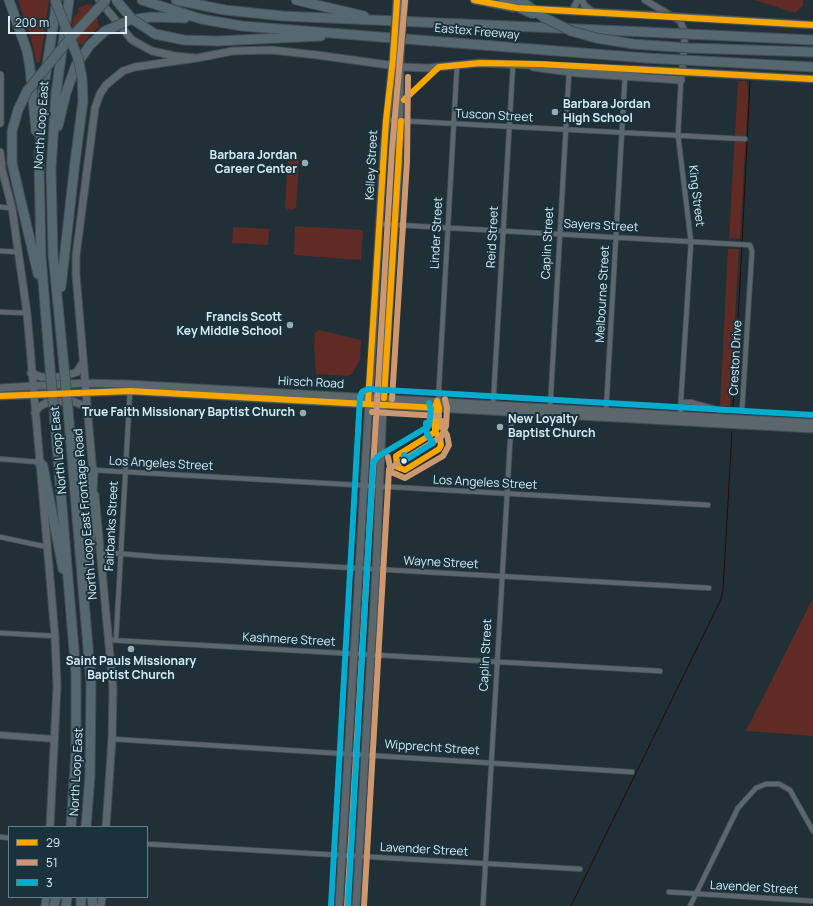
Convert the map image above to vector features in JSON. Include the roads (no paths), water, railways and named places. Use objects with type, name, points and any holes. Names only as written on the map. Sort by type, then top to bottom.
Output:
[{"type":"highway","points":[[9,0],[22,33],[30,68],[40,162]]},
{"type":"highway","points":[[56,0],[76,51],[82,78],[82,101],[62,272],[60,318]]},
{"type":"highway","name":"North Loop East","points":[[56,0],[44,92],[40,162],[41,256],[73,623],[77,727],[71,826]]},
{"type":"highway","name":"North Loop East","points":[[69,0],[56,93],[51,169],[53,254],[86,618],[91,711],[86,826]]},
{"type":"highway","points":[[45,314],[12,163],[12,131],[18,110],[27,91],[106,0]]},
{"type":"highway","points":[[116,0],[132,19],[155,34],[184,40],[272,40],[354,34]]},
{"type":"highway","name":"Eastex Freeway","points":[[142,0],[201,19],[242,26],[646,58],[813,67]]},
{"type":"highway","name":"Eastex Freeway","points":[[176,0],[200,6],[248,13],[813,40]]},
{"type":"highway","points":[[203,0],[248,13]]},
{"type":"highway","points":[[296,0],[357,15],[415,22]]},
{"type":"highway","points":[[503,0],[525,11],[546,18]]},
{"type":"highway","points":[[518,3],[571,31],[596,38],[632,44],[813,52]]},
{"type":"highway","points":[[51,169],[58,123],[70,80],[86,50],[105,32],[130,20],[151,17],[201,19]]},
{"type":"highway","points":[[39,462],[43,466],[73,623]]},
{"type":"highway","points":[[86,618],[93,470]]},
{"type":"main road","points":[[99,0],[132,40],[164,54],[197,58]]},
{"type":"main road","name":"Kelley Street","points":[[356,906],[401,121],[400,67],[395,61],[397,0]]},
{"type":"main road","name":"Kelley Street","points":[[339,906],[368,400],[386,120],[404,0]]},
{"type":"main road","points":[[474,0],[518,3],[572,11],[813,25]]},
{"type":"main road","name":"North Loop East Frontage Road","points":[[106,826],[112,739],[113,639],[101,552],[76,275],[76,256],[97,100],[106,85],[123,71],[135,67],[233,51],[271,50],[395,61]]},
{"type":"main road","points":[[400,67],[428,68],[480,63],[514,64],[569,73],[681,80]]},
{"type":"main road","points":[[523,65],[540,64],[813,79]]},
{"type":"main road","points":[[0,75],[0,123]]},
{"type":"main road","points":[[0,152],[2,170],[12,208],[27,313],[34,411],[55,636],[57,686],[50,826]]},
{"type":"main road","points":[[31,373],[41,377],[62,377],[77,372],[84,362]]},
{"type":"main road","name":"Hirsch Road","points":[[0,388],[85,383],[169,386],[224,392]]},
{"type":"main road","points":[[130,391],[137,387],[158,388],[169,386]]},
{"type":"main road","name":"Hirsch Road","points":[[0,396],[130,391],[224,392],[752,422],[813,422]]},
{"type":"main road","points":[[8,395],[23,398],[34,411]]},
{"type":"main road","points":[[34,411],[39,407],[54,402],[72,401],[88,407]]},
{"type":"main road","name":"Hirsch Road","points":[[606,414],[680,415],[813,429]]},
{"type":"street","points":[[572,11],[578,0]]},
{"type":"street","points":[[582,0],[584,5],[593,12]]},
{"type":"street","name":"King Street","points":[[645,0],[680,21],[685,32],[678,136],[691,242],[680,415]]},
{"type":"street","name":"Reid Street","points":[[493,407],[514,64]]},
{"type":"street","name":"Linder Street","points":[[437,405],[457,66]]},
{"type":"street","name":"Caplin Street","points":[[550,410],[569,73]]},
{"type":"street","name":"Melbourne Street","points":[[606,414],[625,76]]},
{"type":"street","name":"Tuscon Street","points":[[386,120],[745,139]]},
{"type":"street","points":[[0,207],[12,208]]},
{"type":"street","name":"Sayers Street","points":[[380,224],[748,245]]},
{"type":"street","name":"Creston Drive","points":[[681,402],[691,402],[720,410],[742,410],[752,251],[748,245]]},
{"type":"street","points":[[0,251],[18,252]]},
{"type":"street","points":[[0,312],[27,313]]},
{"type":"street","name":"Fairbanks Street","points":[[113,639],[121,555],[130,391]]},
{"type":"street","name":"Caplin Street","points":[[483,906],[501,576],[512,408]]},
{"type":"street","points":[[0,459],[39,462]]},
{"type":"street","name":"Los Angeles Street","points":[[93,470],[708,505]]},
{"type":"street","points":[[0,537],[47,547]]},
{"type":"street","name":"Wayne Street","points":[[101,552],[121,555],[709,588]]},
{"type":"street","points":[[0,633],[55,636]]},
{"type":"street","name":"Kashmere Street","points":[[113,639],[660,671]]},
{"type":"street","points":[[0,735],[55,739]]},
{"type":"street","name":"Wipprecht Street","points":[[112,739],[632,772]]},
{"type":"street","points":[[690,906],[738,808],[756,788],[766,784],[779,784],[790,790],[813,831]]},
{"type":"street","name":"Lavender Street","points":[[148,844],[580,869]]},
{"type":"street","name":"Lavender Street","points":[[669,892],[696,895],[813,901]]},
{"type":"waterway","points":[[742,244],[750,81]]},
{"type":"waterway","points":[[733,406],[742,247]]},
{"type":"waterway","points":[[571,906],[721,599],[723,590],[732,432]]},
{"type":"place","name":"Barbara Jordan High School","points":[[555,112]]},
{"type":"place","name":"Barbara Jordan Career Center","points":[[305,163]]},
{"type":"place","name":"Francis Scott Key Middle School","points":[[290,325]]},
{"type":"place","name":"True Faith Missionary Baptist Church","points":[[303,413]]},
{"type":"place","name":"New Loyalty Baptist Church","points":[[500,427]]},
{"type":"place","name":"Saint Pauls Missionary Baptist Church","points":[[131,649]]}]
